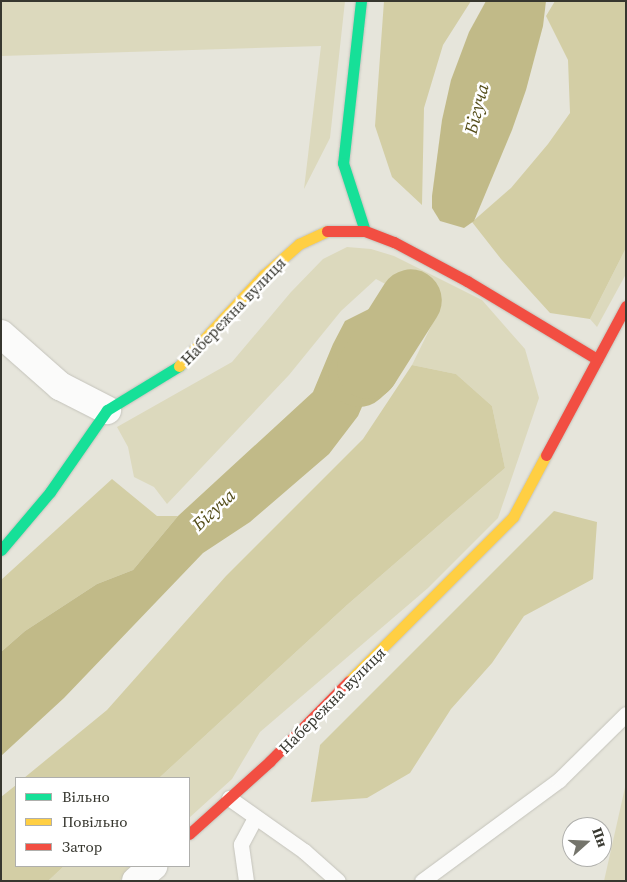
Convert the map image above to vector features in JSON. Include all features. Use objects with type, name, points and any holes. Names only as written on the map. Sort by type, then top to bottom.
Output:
[{"type":"street","points":[[361,1],[343,163],[366,231],[394,242],[467,281],[597,360]]},
{"type":"street","name":"Набережна вулиця","points":[[1,550],[50,492],[107,410],[183,364],[264,275],[299,244],[327,231],[366,231]]},
{"type":"street","name":"Набережна вулиця","points":[[190,833],[277,754],[513,517],[626,306]]},
{"type":"street","points":[[1,334],[60,386],[107,410]]},
{"type":"street","points":[[136,881],[152,867]]},
{"type":"lane","points":[[422,881],[559,780],[626,714]]},
{"type":"lane","points":[[230,798],[254,818],[304,851],[338,881]]},
{"type":"lane","points":[[246,881],[241,844],[254,818]]},
{"type":"shaded area","points":[[1,1],[345,1],[330,138],[304,189],[321,46],[1,56]]},
{"type":"shaded area","points":[[384,1],[471,1],[443,45],[424,108],[422,205],[392,177],[375,126]]},
{"type":"shaded area","points":[[555,1],[626,1],[626,248],[590,319],[550,313],[501,259],[472,222],[511,188],[548,144],[570,113],[568,60],[546,16]]},
{"type":"shaded area","points":[[347,247],[371,249],[394,256],[482,300],[525,349],[539,398],[498,518],[428,588],[260,732],[232,779],[190,817],[190,777],[160,777],[347,605],[505,468],[492,406],[456,374],[412,365],[438,312],[376,279],[341,311],[289,375],[167,504],[154,487],[134,477],[128,447],[117,427],[232,362],[291,292],[323,259]]},
{"type":"shaded area","points":[[626,248],[626,274],[597,327],[590,319]]},
{"type":"shaded area","points":[[412,365],[456,374],[492,406],[505,468],[347,605],[160,777],[25,777],[107,710],[226,576],[363,439]]},
{"type":"shaded area","points":[[112,479],[157,516],[178,516],[133,570],[97,584],[25,631],[1,652],[1,580]]},
{"type":"shaded area","points":[[554,511],[597,522],[593,579],[524,616],[492,663],[451,709],[410,773],[367,798],[311,802],[320,745]]},
{"type":"shaded area","points":[[626,783],[626,881],[604,881],[607,867],[612,867],[612,845]]},
{"type":"shaded area","points":[[15,786],[15,867],[63,867],[48,881],[1,881],[1,797]]},
{"type":"shaded area","points":[[63,867],[135,867],[119,881],[48,881]]},
{"type":"water","points":[[486,1],[546,1],[543,26],[526,90],[512,130],[474,221],[464,228],[440,221],[432,208],[432,196],[442,120],[451,80],[469,32]]},
{"type":"water","points":[[397,295],[409,308],[402,350],[390,366],[375,377],[358,416],[329,454],[250,522],[203,553],[64,698],[1,756],[1,652],[25,631],[97,584],[133,570],[178,516],[313,392],[345,321]]},
{"type":"waterway","name":"Бігуча","points":[[359,376],[368,368],[411,300]]},
{"type":"traffic: fast","points":[[361,1],[343,163],[365,231]]},
{"type":"traffic: fast","points":[[1,550],[50,492],[107,410],[179,366]]},
{"type":"traffic: slow","points":[[179,366],[264,275],[299,244],[327,231]]},
{"type":"traffic: slow","points":[[349,681],[513,517],[546,455]]},
{"type":"traffic: jam","points":[[327,231],[365,231],[394,242],[467,281],[597,359]]},
{"type":"traffic: jam","points":[[546,455],[626,306]]},
{"type":"traffic: jam","points":[[190,833],[270,761],[349,681]]}]
